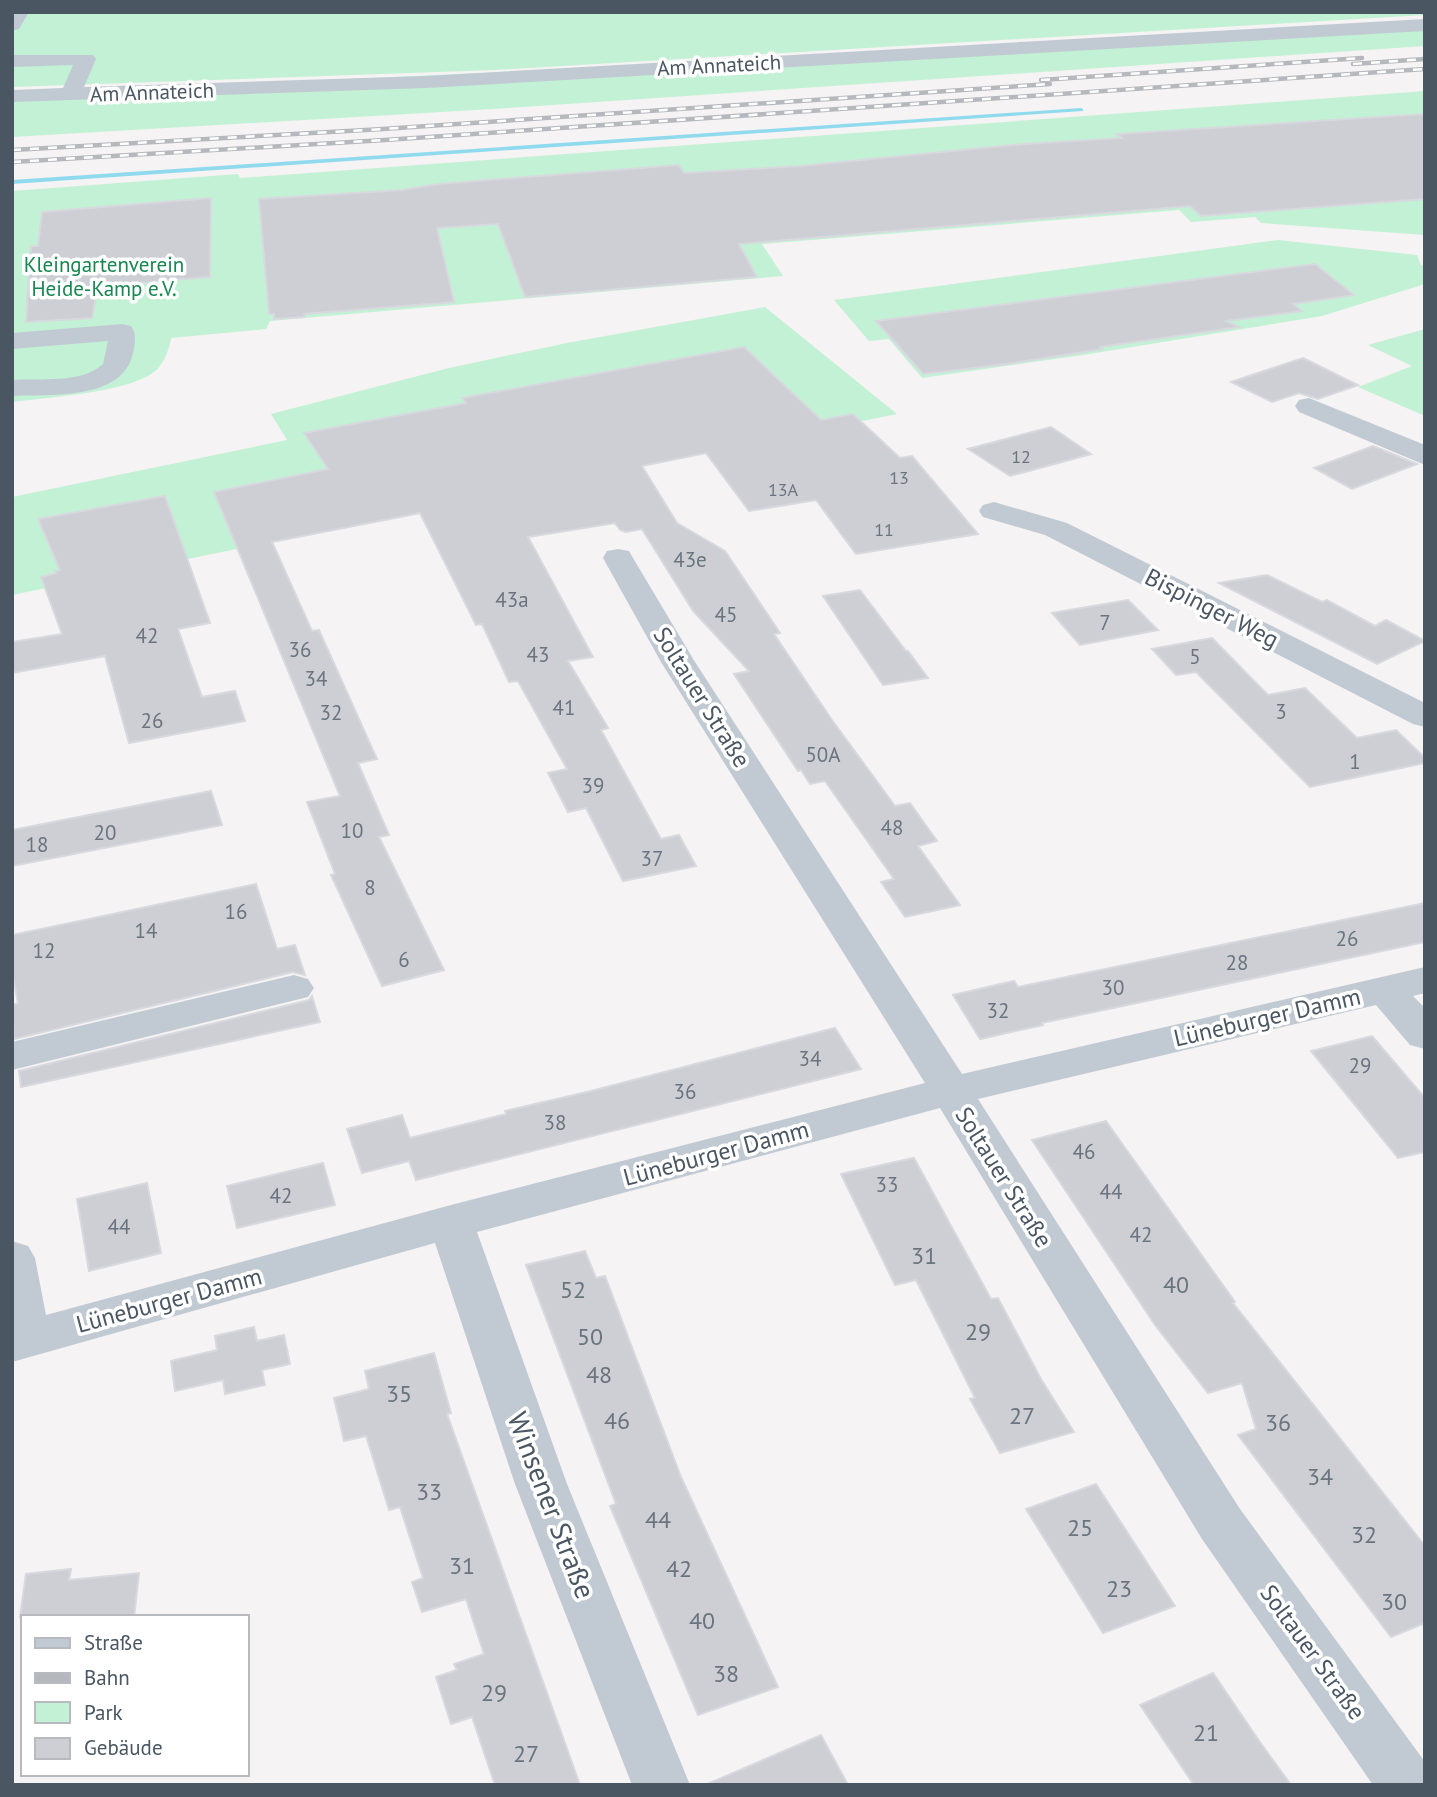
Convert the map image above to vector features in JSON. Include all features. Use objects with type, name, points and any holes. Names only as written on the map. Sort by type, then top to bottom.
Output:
[{"type":"street","points":[[12,25],[20,12]]},
{"type":"street","name":"Am Annateich","points":[[22,96],[439,81],[1425,26]]},
{"type":"street","points":[[12,61],[86,59],[69,95]]},
{"type":"street","points":[[22,96],[12,109],[20,113],[44,111],[121,93]]},
{"type":"street","points":[[12,341],[122,332],[121,355],[108,374],[85,382],[12,388]]},
{"type":"street","points":[[12,364],[121,355]]},
{"type":"street","points":[[1308,406],[1425,456]]},
{"type":"street","name":"Bispinger Weg","points":[[995,511],[1056,529],[1425,717]]},
{"type":"street","name":"Soltauer Straße","points":[[618,558],[678,662],[951,1091],[1221,1524],[1407,1785]]},
{"type":"street","points":[[1405,984],[1425,1035]]},
{"type":"street","name":"Lüneburger Damm","points":[[20,1341],[451,1222],[951,1091],[1405,984]]},
{"type":"street","points":[[12,1056],[294,988]]},
{"type":"street","name":"Winsener Straße","points":[[451,1222],[541,1484],[661,1785]]},
{"type":"street","points":[[12,1258],[20,1341]]},
{"type":"green space","points":[[12,12],[1425,12],[1425,15],[494,70],[12,87]]},
{"type":"green space","points":[[1425,28],[1425,46],[493,109],[12,137],[12,95]]},
{"type":"green space","name":"Kleingartenverein Heide-Kamp e.V.","points":[[1425,91],[1425,235],[1261,223],[1255,217],[1191,222],[1179,210],[762,244],[783,276],[270,321],[266,329],[171,338],[160,366],[154,372],[125,385],[86,393],[12,402],[12,191],[238,174],[240,178]]},
{"type":"green space","points":[[1278,240],[1417,255],[1421,265],[1425,266],[1425,284],[1322,316],[922,378],[889,339],[869,341],[834,300]]},
{"type":"green space","points":[[765,307],[897,414],[12,595],[12,497],[287,440],[271,414],[449,368],[567,343]]},
{"type":"green space","points":[[1425,329],[1425,416],[1358,387],[1412,366],[1368,345]]},
{"type":"building","points":[[1425,114],[1425,199],[1201,216],[1190,206],[739,244],[757,277],[525,297],[498,224],[437,228],[454,302],[304,314],[304,317],[274,319],[274,314],[269,314],[259,199],[402,190],[438,184],[679,165],[684,173],[800,166],[1024,144],[1122,138],[1117,134]]},
{"type":"building","points":[[211,198],[210,277],[98,286],[92,318],[26,322],[31,246],[38,246],[42,212]]},
{"type":"building","points":[[1315,264],[1354,295],[1293,304],[1302,311],[1226,321],[1239,327],[1100,347],[1102,349],[1007,364],[923,374],[876,321]]},
{"type":"building","points":[[744,347],[821,420],[853,414],[900,458],[912,456],[978,534],[856,554],[816,500],[749,511],[706,453],[642,466],[677,523],[725,551],[780,633],[774,634],[895,806],[910,803],[937,841],[918,846],[960,905],[905,917],[881,882],[894,879],[825,781],[810,784],[801,770],[798,771],[734,674],[749,671],[693,611],[642,529],[626,532],[620,530],[615,523],[528,537],[593,657],[568,661],[608,728],[601,730],[661,839],[679,835],[696,866],[623,881],[586,808],[568,812],[548,773],[567,769],[518,681],[509,682],[482,624],[476,625],[420,513],[272,542],[312,631],[319,630],[377,759],[358,763],[389,835],[379,837],[444,970],[382,986],[331,875],[335,874],[307,802],[340,796],[214,492],[328,469],[304,433],[466,403],[462,398]]},
{"type":"building","points":[[1303,358],[1358,385],[1318,399],[1299,393],[1272,402],[1231,382]]},
{"type":"building","points":[[1051,427],[1091,454],[1010,476],[968,449]]},
{"type":"building","points":[[1373,446],[1417,464],[1352,489],[1314,468]]},
{"type":"building","points":[[165,496],[210,623],[178,629],[202,697],[235,691],[245,721],[129,743],[105,656],[12,673],[12,642],[62,634],[41,577],[60,570],[38,519]]},
{"type":"building","points":[[1267,575],[1322,602],[1327,600],[1375,626],[1386,620],[1425,641],[1377,664],[1219,583]]},
{"type":"building","points":[[860,590],[928,678],[883,685],[823,596]]},
{"type":"building","points":[[1128,600],[1158,630],[1080,645],[1052,613]]},
{"type":"building","points":[[1212,638],[1268,695],[1305,688],[1357,738],[1396,730],[1425,758],[1425,763],[1310,787],[1196,672],[1176,675],[1152,649]]},
{"type":"building","points":[[211,791],[222,825],[12,866],[12,830]]},
{"type":"building","points":[[256,884],[277,949],[295,945],[305,975],[293,972],[14,1039],[12,1005],[18,1003],[12,971],[12,935]]},
{"type":"building","points":[[1425,903],[1425,942],[1042,1023],[1043,1025],[980,1039],[953,995],[1014,981],[1018,987]]},
{"type":"building","points":[[312,996],[320,1022],[21,1087],[19,1071],[309,1000]]},
{"type":"building","points":[[835,1028],[861,1069],[416,1180],[409,1161],[362,1173],[347,1129],[402,1115],[410,1138],[506,1114],[505,1111]]},
{"type":"building","points":[[1372,1036],[1425,1098],[1425,1152],[1398,1158],[1311,1051]]},
{"type":"building","points":[[1106,1121],[1235,1302],[1233,1303],[1425,1546],[1425,1623],[1391,1637],[1238,1435],[1256,1429],[1242,1383],[1208,1393],[1155,1325],[1032,1140]]},
{"type":"building","points":[[914,1158],[991,1299],[998,1298],[1041,1379],[1074,1432],[1000,1453],[970,1399],[975,1398],[916,1280],[895,1285],[841,1174]]},
{"type":"building","points":[[323,1163],[335,1205],[237,1228],[227,1186]]},
{"type":"building","points":[[147,1183],[161,1253],[89,1271],[77,1199]]},
{"type":"building","points":[[585,1251],[596,1278],[605,1276],[681,1477],[778,1687],[698,1715],[610,1506],[616,1504],[526,1265]]},
{"type":"building","points":[[254,1327],[257,1341],[284,1335],[290,1364],[262,1370],[265,1385],[225,1394],[223,1380],[175,1391],[171,1361],[217,1350],[215,1336]]},
{"type":"building","points":[[434,1353],[451,1413],[447,1414],[580,1785],[495,1785],[472,1717],[451,1724],[436,1677],[457,1670],[454,1664],[484,1654],[466,1599],[422,1612],[412,1582],[423,1578],[400,1507],[389,1510],[366,1436],[344,1441],[334,1398],[369,1389],[365,1371]]},
{"type":"building","points":[[1096,1484],[1175,1606],[1103,1633],[1026,1509]]},
{"type":"building","points":[[71,1569],[69,1580],[139,1573],[134,1615],[20,1617],[26,1574]]},
{"type":"building","points":[[1213,1673],[1291,1785],[1194,1785],[1140,1705]]},
{"type":"building","points":[[821,1735],[848,1785],[705,1785]]},
{"type":"waterway","points":[[12,182],[1081,110]]},
{"type":"railway","points":[[1041,80],[1362,58]]},
{"type":"railway","points":[[1353,64],[1425,59]]},
{"type":"railway","points":[[12,162],[385,140],[1425,69]]},
{"type":"railway","points":[[12,150],[383,129],[1050,84]]}]
